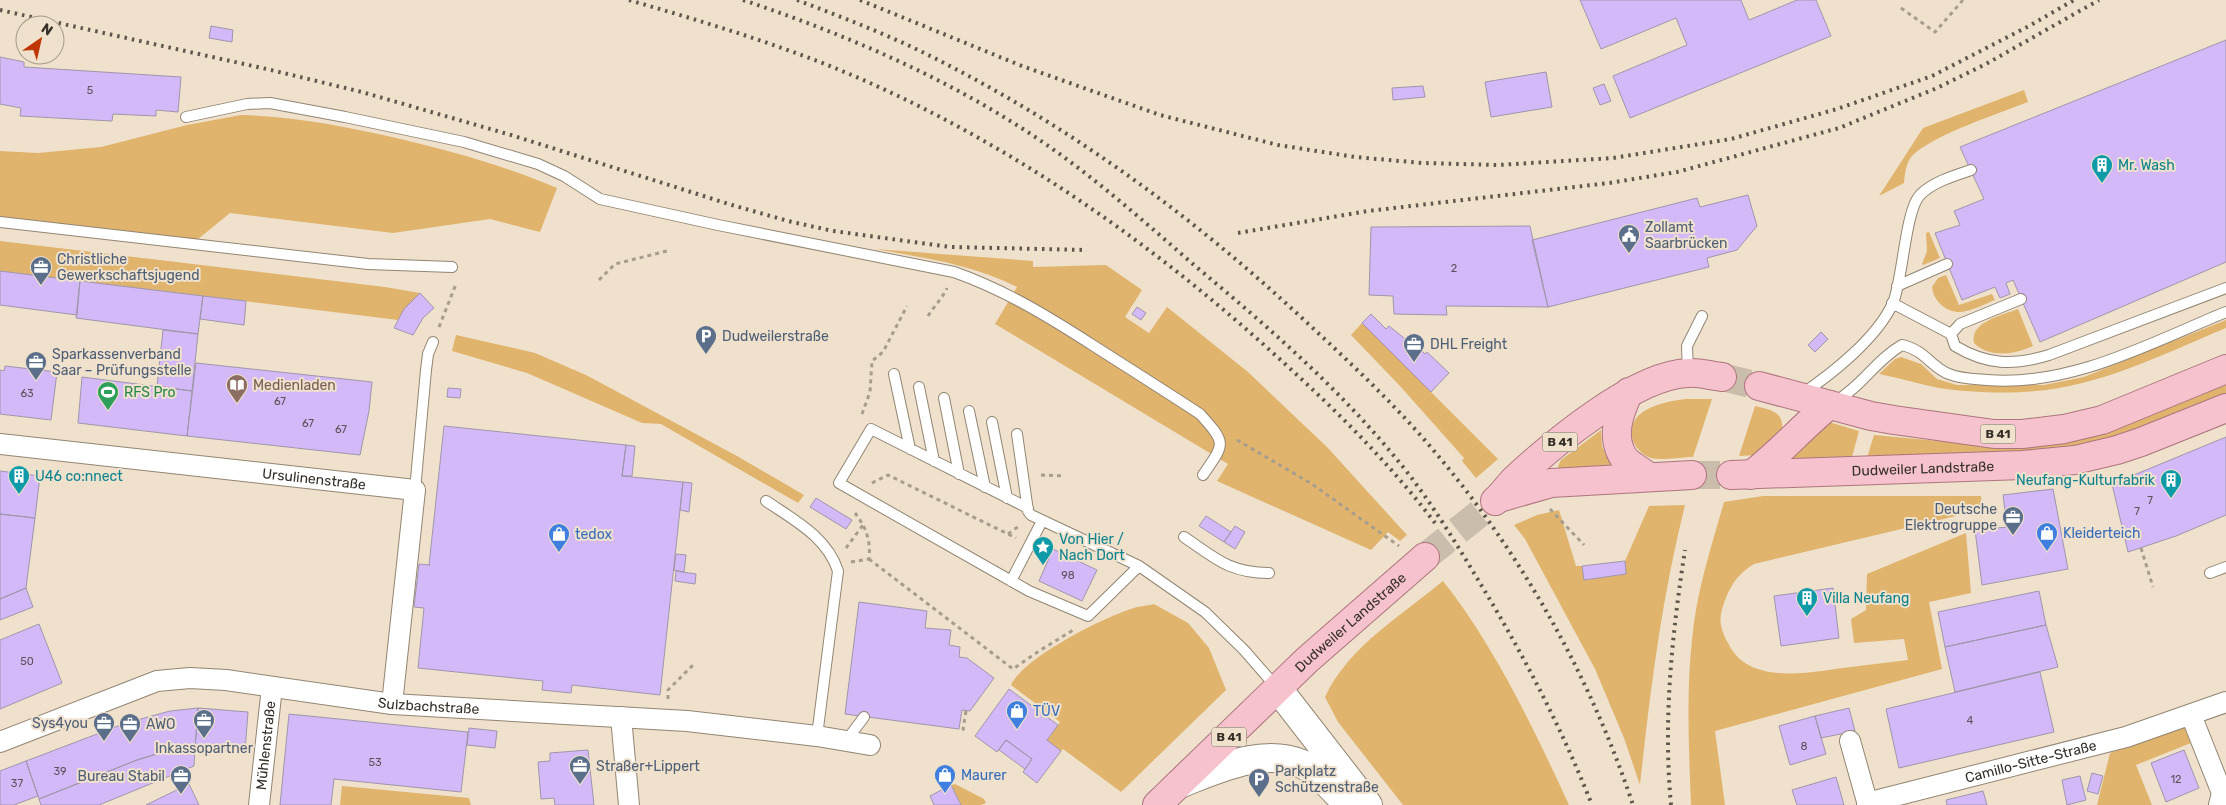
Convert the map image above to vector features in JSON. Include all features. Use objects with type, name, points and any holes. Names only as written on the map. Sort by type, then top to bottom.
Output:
[{"type":"main road","name":"B 41","points":[[1758,386],[1894,420],[1994,434],[2022,434],[2064,430],[2102,420],[2226,369]]},
{"type":"main road","name":"B 41","points":[[1692,475],[1552,483],[1496,500],[1514,480],[1567,436],[1598,412],[1629,392],[1659,379],[1688,373],[1722,377]]},
{"type":"main road","points":[[1629,392],[1620,412],[1617,440],[1625,459],[1649,476]]},
{"type":"main road","name":"Dudweiler Landstraße","points":[[1829,405],[1802,427],[1775,457],[1741,475],[2023,465],[2075,460],[2125,447],[2226,408]]},
{"type":"main road","name":"Dudweiler Landstraße","points":[[1278,689],[1341,629],[1424,557]]},
{"type":"main road","name":"B 41","points":[[1157,805],[1278,689]]},
{"type":"main road","points":[[1278,689],[1368,805]]},
{"type":"main road","points":[[1179,784],[1251,760],[1281,760],[1302,764],[1333,788],[1348,805]]},
{"type":"street","name":"Ursulinenstraße","points":[[0,444],[415,490]]},
{"type":"street","points":[[392,704],[415,490]]},
{"type":"street","name":"Sulzbachstraße","points":[[0,742],[157,681],[190,678],[226,680],[392,704],[687,721],[816,736],[870,745]]},
{"type":"street","name":"Mühlenstraße","points":[[260,805],[272,687]]},
{"type":"street","name":"Camillo-Sitte-Straße","points":[[1850,741],[1868,804],[2126,737],[2226,702]]},
{"type":"street","points":[[2191,715],[2222,798]]},
{"type":"street","points":[[621,717],[629,805]]},
{"type":"lane","points":[[186,117],[247,104],[270,103],[345,117],[464,142],[538,164],[564,176],[600,199],[728,227],[954,272],[1004,291],[1034,308],[1200,414],[1221,439],[1221,450],[1203,475]]},
{"type":"lane","points":[[1797,397],[1836,371],[1871,336],[1892,303],[1912,214],[1918,198],[1928,188],[1939,182],[1971,170]]},
{"type":"lane","points":[[0,222],[368,264],[452,267]]},
{"type":"lane","points":[[1897,286],[1947,264]]},
{"type":"lane","points":[[1892,303],[1951,334],[1955,346],[1972,356],[1999,363],[2026,362],[2226,288]]},
{"type":"lane","points":[[1951,334],[1960,324],[2021,299]]},
{"type":"lane","points":[[1829,405],[1850,393],[1887,354],[1902,345],[1914,348],[1948,374],[2000,381],[2039,380],[2081,371],[2226,312]]},
{"type":"lane","points":[[1688,373],[1687,346],[1702,316]]},
{"type":"lane","points":[[415,490],[426,370],[428,354],[433,342]]},
{"type":"lane","points":[[894,374],[910,449]]},
{"type":"lane","points":[[919,386],[934,461]]},
{"type":"lane","points":[[944,398],[959,474]]},
{"type":"lane","points":[[969,411],[985,487]]},
{"type":"lane","points":[[992,422],[1007,498]]},
{"type":"lane","points":[[1028,508],[870,429],[839,483],[1029,591],[1088,616],[1139,566]]},
{"type":"lane","points":[[1017,434],[1028,508],[1031,515],[1042,522],[1139,566],[1215,620],[1278,689]]},
{"type":"lane","points":[[766,501],[813,534],[828,550],[836,563],[838,571],[816,736]]},
{"type":"lane","points":[[1011,581],[1042,522]]},
{"type":"lane","points":[[1184,537],[1228,567],[1241,571],[1269,573]]},
{"type":"lane","points":[[2210,573],[2226,567]]},
{"type":"lane","points":[[846,741],[864,717]]},
{"type":"path","points":[[1901,8],[1935,32],[1963,0]]},
{"type":"path","points":[[599,280],[615,264],[667,251]]},
{"type":"path","points":[[928,316],[934,306],[943,298],[954,272]]},
{"type":"path","points":[[433,342],[459,276]]},
{"type":"path","points":[[872,361],[883,352],[907,306]]},
{"type":"path","points":[[1236,440],[1312,484],[1400,547]]},
{"type":"path","points":[[888,474],[1008,534]]},
{"type":"path","points":[[1035,475],[1066,476]]},
{"type":"path","points":[[1546,506],[1562,520],[1584,545]]},
{"type":"path","points":[[836,563],[864,525]]},
{"type":"path","points":[[2141,548],[2153,587]]},
{"type":"path","points":[[869,559],[1013,669],[1076,629]]},
{"type":"path","points":[[668,690],[695,663]]},
{"type":"path","points":[[966,711],[963,730],[968,733]]},
{"type":"shaded area","points":[[2024,90],[2028,102],[1953,131],[1914,154],[1906,167],[1904,183],[1879,196],[1923,128]]},
{"type":"shaded area","points":[[241,115],[336,125],[392,137],[475,159],[557,188],[540,232],[490,219],[393,233],[230,213],[192,244],[0,222],[0,151],[38,153],[101,147],[187,125]]},
{"type":"shaded area","points":[[1929,232],[1940,258],[1923,265],[1927,251],[1926,233]]},
{"type":"shaded area","points":[[0,241],[385,287],[420,293],[404,309],[398,320],[0,271]]},
{"type":"shaded area","points":[[875,249],[1033,261],[1033,267],[1106,265],[1142,290],[1125,317],[1149,333],[1167,307],[1248,372],[1327,447],[1407,535],[1400,541],[1388,532],[1371,550],[1217,481],[1228,464],[995,324],[1017,287],[965,267]]},
{"type":"shaded area","points":[[1946,275],[1959,305],[1992,294],[1995,300],[1961,312],[1946,308],[1935,297],[1932,287],[1938,278]]},
{"type":"shaded area","points":[[2018,309],[2033,346],[2011,353],[1995,353],[1981,348],[1974,343],[1974,336],[1977,330],[1988,320]]},
{"type":"shaded area","points":[[2226,320],[2226,328],[2138,365],[2093,380],[2046,390],[2006,392],[1965,391],[1939,388],[1879,374],[1895,359],[1901,357],[1921,364],[1937,379],[1957,385],[2044,385],[2084,377]]},
{"type":"shaded area","points":[[1362,323],[1498,459],[1476,478],[1462,461],[1464,458],[1400,386],[1351,335]]},
{"type":"shaded area","points":[[456,335],[535,353],[586,375],[737,456],[804,495],[798,503],[661,424],[642,423],[527,373],[452,351]]},
{"type":"shaded area","points":[[2226,385],[2226,393],[2111,439],[2071,449],[1866,461],[1874,435],[1992,446],[2023,447],[2070,442],[2108,432]]},
{"type":"shaded area","points":[[1686,399],[1712,399],[1693,457],[1655,459],[1645,455],[1635,445],[1633,440],[1631,433],[1634,421],[1644,411],[1655,406]]},
{"type":"shaded area","points":[[1755,406],[1772,411],[1779,416],[1782,433],[1756,455],[1739,456]]},
{"type":"shaded area","points":[[1829,422],[1859,431],[1851,461],[1780,466]]},
{"type":"shaded area","points":[[1601,430],[1602,446],[1611,466],[1560,471],[1558,466],[1561,460]]},
{"type":"shaded area","points":[[1763,496],[1981,496],[1981,503],[1973,512],[1754,564],[1747,568],[1732,585],[1723,606],[1721,621],[1723,633],[1728,643],[1737,656],[1749,665],[1763,671],[1796,673],[1908,660],[1904,639],[1854,643],[1851,619],[1866,610],[1867,574],[1966,533],[1971,593],[1929,602],[1942,669],[1715,731],[1725,805],[1691,805],[1688,722],[1689,681],[1694,622],[1700,588],[1724,502]]},
{"type":"shaded area","points":[[1685,505],[1670,574],[1658,644],[1640,785],[1624,738],[1595,669],[1525,539],[1514,525],[1537,515],[1559,510],[1576,566],[1582,566],[1584,580],[1626,574],[1625,561],[1649,506]]},
{"type":"shaded area","points":[[1443,581],[1462,606],[1496,660],[1528,718],[1569,805],[1403,805],[1338,722],[1325,697],[1335,679],[1347,663],[1377,633]]},
{"type":"shaded area","points":[[1154,604],[1188,623],[1209,648],[1226,690],[1121,792],[1063,749],[1061,751],[1047,740],[1060,722],[1011,685],[1018,674],[1031,663],[1065,640],[1118,614],[1136,607]]},
{"type":"shaded area","points":[[2185,727],[2191,743],[2136,765],[2152,805],[2097,805],[2110,753]]},
{"type":"shaded area","points":[[955,784],[984,799],[986,803],[981,805],[961,805],[951,785]]},
{"type":"shaded area","points":[[342,786],[469,798],[471,805],[340,805]]},
{"type":"building","points":[[1580,0],[1741,0],[1749,20],[1797,0],[1816,0],[1831,36],[1630,118],[1613,76],[1687,45],[1676,18],[1601,49]]},
{"type":"building","points":[[211,26],[233,30],[232,42],[209,38]]},
{"type":"building","name":"Mr. Wash","points":[[2226,40],[2226,262],[2040,342],[2013,280],[2006,283],[2010,294],[2000,298],[1995,287],[1962,300],[1935,233],[1960,225],[1954,211],[1984,199],[1960,147]]},
{"type":"building","points":[[0,57],[15,60],[15,65],[24,65],[24,67],[181,77],[178,112],[156,110],[156,116],[113,114],[112,121],[20,116],[21,108],[0,104]]},
{"type":"building","points":[[1546,72],[1552,107],[1491,117],[1485,82]]},
{"type":"building","points":[[1604,84],[1611,101],[1600,105],[1593,88]]},
{"type":"building","points":[[1423,86],[1425,97],[1393,100],[1392,88]]},
{"type":"building","name":"Zollamt Saarbrücken","points":[[1748,195],[1757,226],[1737,250],[1707,258],[1709,267],[1548,307],[1532,240],[1697,198],[1700,207]]},
{"type":"building","points":[[1530,226],[1548,307],[1446,306],[1447,315],[1394,314],[1393,296],[1369,295],[1371,227]]},
{"type":"building","points":[[0,271],[80,281],[77,315],[0,305]]},
{"type":"building","points":[[80,281],[203,296],[198,334],[76,318]]},
{"type":"building","points":[[420,293],[434,308],[423,318],[413,335],[394,328],[404,309]]},
{"type":"building","points":[[203,296],[246,301],[244,325],[200,319]]},
{"type":"building","points":[[1137,307],[1146,313],[1141,320],[1132,314]]},
{"type":"building","points":[[1371,314],[1386,329],[1389,326],[1409,342],[1411,340],[1425,354],[1427,352],[1449,373],[1431,392],[1362,323]]},
{"type":"building","points":[[163,330],[198,334],[192,391],[157,386]]},
{"type":"building","points":[[1821,332],[1828,339],[1815,352],[1808,345]]},
{"type":"building","points":[[196,363],[372,382],[369,411],[360,455],[187,436]]},
{"type":"building","points":[[5,366],[57,372],[51,420],[0,414],[0,370],[4,371]]},
{"type":"building","points":[[82,377],[192,391],[187,436],[78,423]]},
{"type":"building","points":[[448,388],[461,389],[460,398],[447,397]]},
{"type":"building","points":[[444,426],[626,445],[622,476],[683,482],[660,695],[572,685],[571,693],[542,690],[543,681],[418,668],[424,608],[414,607],[419,564],[429,565]]},
{"type":"building","name":"Neufang-Kulturfabrik","points":[[2226,437],[2226,515],[2176,536],[2128,552],[2112,484]]},
{"type":"building","points":[[626,445],[635,446],[632,476],[622,476]]},
{"type":"building","name":"U46 co:nnect","points":[[0,471],[40,476],[35,518],[0,514]]},
{"type":"building","points":[[683,482],[692,483],[689,512],[680,510]]},
{"type":"building","points":[[2053,489],[2068,569],[1982,585],[1975,530],[2007,527],[2003,495]]},
{"type":"building","points":[[816,498],[852,520],[846,529],[810,507]]},
{"type":"building","points":[[0,514],[35,518],[26,588],[0,599]]},
{"type":"building","points":[[1206,516],[1231,532],[1224,542],[1199,526]]},
{"type":"building","points":[[1235,526],[1245,532],[1235,549],[1224,542]]},
{"type":"building","points":[[1053,549],[1097,570],[1082,601],[1039,581]]},
{"type":"building","points":[[676,554],[686,555],[684,572],[674,570]]},
{"type":"building","points":[[1625,561],[1626,574],[1584,580],[1582,566]]},
{"type":"building","points":[[676,571],[696,574],[695,584],[675,581]]},
{"type":"building","points":[[26,588],[33,607],[0,620],[0,599]]},
{"type":"building","name":"Villa Neufang","points":[[1833,588],[1839,638],[1781,646],[1774,596]]},
{"type":"building","points":[[2039,591],[2046,625],[1945,647],[1938,612]]},
{"type":"building","points":[[859,602],[927,611],[925,628],[951,630],[949,645],[960,647],[959,657],[967,658],[994,678],[970,711],[962,710],[959,729],[845,714]]},
{"type":"building","points":[[39,624],[62,683],[0,709],[0,640]]},
{"type":"building","points":[[2046,625],[2058,667],[1955,692],[1945,647]]},
{"type":"building","points":[[2040,672],[2054,732],[1899,768],[1886,709]]},
{"type":"building","name":"TÜV","points":[[1009,689],[1058,725],[1047,740],[1061,751],[1037,783],[1023,772],[1032,759],[1006,740],[997,752],[975,736]]},
{"type":"building","points":[[198,708],[195,749],[163,752],[137,760],[39,799],[26,761],[126,723],[170,711]]},
{"type":"building","points":[[198,708],[248,712],[245,751],[195,749]]},
{"type":"building","points":[[1849,708],[1855,731],[1821,738],[1815,716]]},
{"type":"building","points":[[289,714],[468,732],[461,792],[334,779],[331,805],[280,805]]},
{"type":"building","points":[[1815,716],[1826,754],[1790,765],[1779,726]]},
{"type":"building","points":[[469,728],[497,731],[495,748],[467,745]]},
{"type":"building","points":[[1006,740],[1032,759],[1025,769],[999,750]]},
{"type":"building","points":[[195,749],[194,766],[99,805],[41,805],[39,799],[137,760],[163,752]]},
{"type":"building","points":[[588,750],[594,805],[555,805],[554,798],[541,799],[538,762],[550,761],[550,753]]},
{"type":"building","points":[[2184,750],[2199,788],[2166,802],[2151,763]]},
{"type":"building","points":[[26,761],[38,796],[14,805],[0,805],[0,771]]},
{"type":"building","points":[[2092,773],[2103,776],[2098,794],[2087,791]]},
{"type":"building","points":[[2080,776],[2086,800],[2067,805],[2062,780]]},
{"type":"building","points":[[1836,777],[1844,805],[1797,805],[1792,790]]},
{"type":"building","name":"Bureau Stabil","points":[[189,784],[199,805],[146,805]]},
{"type":"building","name":"Maurer","points":[[951,785],[961,805],[934,805],[930,796]]},
{"type":"building","points":[[1983,791],[1987,805],[1947,805],[1946,800]]},
{"type":"tunnel","points":[[1722,377],[1759,386]]},
{"type":"tunnel","points":[[1692,475],[1731,475]]},
{"type":"tunnel","points":[[1425,557],[1495,501]]},
{"type":"railway","points":[[629,0],[751,37],[841,70],[870,83],[982,140],[1088,206],[1189,281],[1237,321],[1304,382],[1382,460],[1435,523]]},
{"type":"railway","points":[[743,0],[816,26],[922,72],[990,109],[1046,144],[1111,194],[1248,311],[1327,383],[1399,462],[1443,524],[1499,614],[1528,667],[1568,749],[1592,805]]},
{"type":"railway","points":[[797,0],[914,48],[1019,104],[1069,136],[1119,169],[1213,241],[1259,279],[1349,362],[1422,437],[1456,478],[1518,565],[1546,610],[1571,657],[1615,755],[1633,805]]},
{"type":"railway","points":[[860,0],[1022,66],[1160,115],[1278,145],[1355,157],[1422,163],[1498,165],[1613,158],[1731,139],[1837,109],[1932,76],[2031,25],[2074,0]]},
{"type":"railway","points":[[1238,233],[1368,211],[1609,183],[1677,172],[1839,128],[1937,88],[1986,64],[2099,0]]},
{"type":"railway","points":[[0,10],[362,92],[511,135],[732,205],[788,221],[833,231],[950,247],[1087,250]]},
{"type":"railway","points":[[1671,805],[1668,709],[1676,613],[1685,550]]},
{"type":"place","name":"Mr. Wash","points":[[2102,184]]},
{"type":"place","name":"Zollamt Saarbrücken","points":[[1629,254]]},
{"type":"place","name":"Christliche Gewerkschaftsjugend","points":[[41,286]]},
{"type":"place","name":"Dudweilerstraße","points":[[706,355]]},
{"type":"place","name":"DHL Freight","points":[[1414,363]]},
{"type":"place","name":"Sparkassenverband Saar – Prüfungsstelle","points":[[36,381]]},
{"type":"place","name":"Medienladen","points":[[237,404]]},
{"type":"place","name":"RFS Pro","points":[[108,411]]},
{"type":"place","name":"U46 co:nnect","points":[[19,495]]},
{"type":"place","name":"Neufang-Kulturfabrik","points":[[2171,499]]},
{"type":"place","name":"Deutsche Elektrogruppe","points":[[2013,536]]},
{"type":"place","name":"Kleiderteich","points":[[2047,552]]},
{"type":"place","name":"tedox","points":[[559,553]]},
{"type":"place","name":"Von Hier / Nach Dort","points":[[1043,566]]},
{"type":"place","name":"Villa Neufang","points":[[1807,617]]},
{"type":"place","name":"TÜV","points":[[1017,730]]},
{"type":"place","name":"Inkassopartner","points":[[204,739]]},
{"type":"place","name":"Sys4you","points":[[104,742]]},
{"type":"place","name":"AWO","points":[[130,743]]},
{"type":"place","name":"Straßer+Lippert","points":[[580,785]]},
{"type":"place","name":"Maurer","points":[[945,794]]},
{"type":"place","name":"Bureau Stabil","points":[[181,795]]},
{"type":"place","name":"Parkplatz Schützenstraße","points":[[1259,798]]}]
